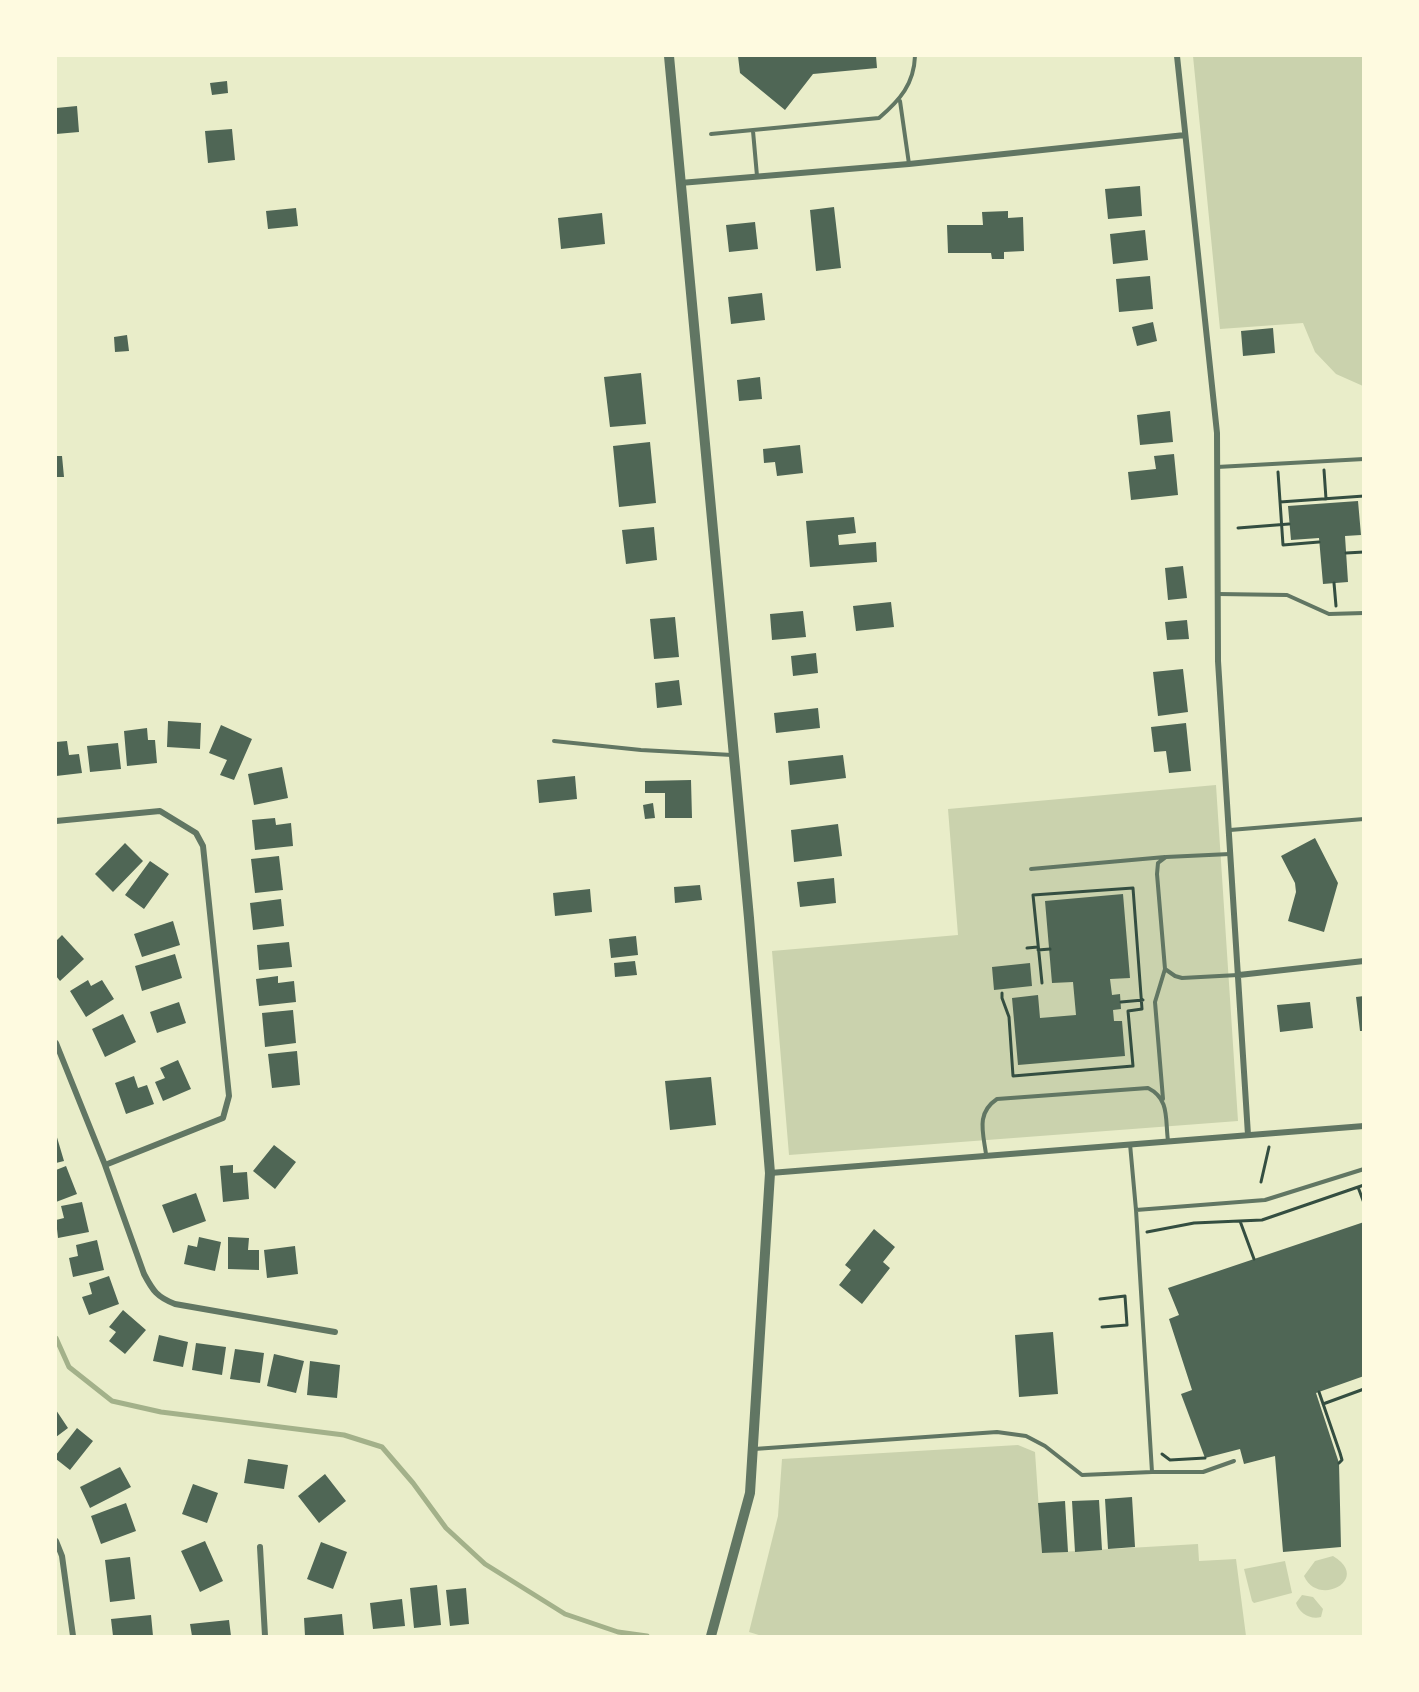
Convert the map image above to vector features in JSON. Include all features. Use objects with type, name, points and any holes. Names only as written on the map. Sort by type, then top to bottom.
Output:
[{"type":"street","points":[[669,56],[734,754],[770,1173],[750,1493],[711,1636]]},
{"type":"street","points":[[1177,56],[1216,434],[1218,661],[1248,1135]]},
{"type":"street","points":[[680,183],[909,164],[1185,135]]},
{"type":"street","points":[[56,821],[160,811],[196,833],[203,846],[229,1096],[223,1118],[105,1165]]},
{"type":"street","points":[[1239,975],[1364,961]]},
{"type":"street","points":[[56,1043],[105,1165],[144,1274],[151,1288],[161,1299],[176,1304],[335,1332]]},
{"type":"street","points":[[770,1173],[986,1154],[1364,1126]]},
{"type":"street","points":[[56,1541],[62,1556],[73,1636]]},
{"type":"street","points":[[260,1547],[266,1636]]},
{"type":"lane","points":[[711,134],[879,118],[900,100],[914,70],[915,56]]},
{"type":"lane","points":[[900,100],[909,164]]},
{"type":"lane","points":[[753,130],[757,176]]},
{"type":"lane","points":[[1217,467],[1364,459]]},
{"type":"lane","points":[[1218,594],[1287,595],[1329,614],[1364,613]]},
{"type":"lane","points":[[554,741],[641,750],[734,754]]},
{"type":"lane","points":[[1230,830],[1364,819]]},
{"type":"lane","points":[[1031,869],[1166,857],[1231,854]]},
{"type":"lane","points":[[1166,857],[1158,863],[1157,874],[1165,969],[1155,1002],[1168,1141]]},
{"type":"lane","points":[[1165,969],[1182,978],[1239,975]]},
{"type":"lane","points":[[986,1154],[982,1118],[988,1105],[998,1099],[1148,1088],[1163,1100]]},
{"type":"lane","points":[[1130,1144],[1152,1472]]},
{"type":"lane","points":[[1136,1210],[1265,1200],[1364,1169]]},
{"type":"lane","points":[[754,1449],[997,1432],[1026,1436],[1045,1446],[1082,1475],[1203,1472],[1234,1461]]},
{"type":"path","points":[[1324,461],[1326,499]]},
{"type":"path","points":[[1277,464],[1283,545],[1319,542]]},
{"type":"path","points":[[1280,502],[1364,496]]},
{"type":"path","points":[[1238,528],[1289,524]]},
{"type":"path","points":[[1346,553],[1364,552]]},
{"type":"path","points":[[1334,584],[1336,614]]},
{"type":"path","points":[[1002,993],[1009,1017],[1013,1076],[1133,1066],[1128,1011],[1142,1009],[1143,1000],[1132,888],[1033,895],[1042,983]]},
{"type":"path","points":[[1027,948],[1050,949]]},
{"type":"path","points":[[1121,1002],[1143,1000]]},
{"type":"path","points":[[1261,1182],[1269,1148]]},
{"type":"path","points":[[1148,1243],[1147,1231],[1194,1223],[1262,1220],[1364,1185]]},
{"type":"path","points":[[1358,1187],[1364,1203]]},
{"type":"path","points":[[1240,1221],[1254,1259]]},
{"type":"path","points":[[1100,1299],[1125,1296],[1127,1325],[1102,1327]]},
{"type":"path","points":[[1323,1404],[1364,1389]]},
{"type":"path","points":[[1319,1392],[1342,1460],[1339,1463]]},
{"type":"path","points":[[1162,1445],[1162,1455],[1170,1460],[1205,1458]]},
{"type":"green space","points":[[1193,56],[1363,56],[1363,386],[1336,374],[1315,352],[1303,323],[1220,329]]},
{"type":"green space","points":[[1216,785],[1238,1121],[789,1155],[772,951],[958,935],[948,809]]},
{"type":"green space","points":[[1018,1445],[1035,1452],[1042,1553],[1198,1544],[1199,1561],[1236,1559],[1246,1636],[762,1636],[749,1632],[778,1516],[782,1459]]},
{"type":"green space","points":[[1333,1556],[1344,1565],[1347,1573],[1345,1581],[1330,1590],[1320,1590],[1311,1585],[1304,1576],[1315,1561]]},
{"type":"green space","points":[[1285,1561],[1292,1593],[1254,1603],[1244,1569]]},
{"type":"green space","points":[[1302,1595],[1313,1597],[1323,1609],[1321,1617],[1309,1617],[1300,1610],[1296,1603]]},
{"type":"building","points":[[738,56],[876,56],[877,68],[813,74],[785,110],[740,73]]},
{"type":"building","points":[[227,81],[228,93],[212,95],[210,83]]},
{"type":"building","points":[[77,106],[79,132],[56,134],[56,108]]},
{"type":"building","points":[[232,129],[235,160],[208,163],[205,131]]},
{"type":"building","points":[[1140,186],[1142,216],[1108,219],[1105,189]]},
{"type":"building","points":[[834,207],[841,268],[816,271],[810,210]]},
{"type":"building","points":[[296,208],[298,226],[268,229],[266,211]]},
{"type":"building","points":[[1008,211],[1008,218],[1023,217],[1024,251],[1004,252],[1004,259],[992,259],[991,253],[948,253],[947,225],[983,225],[982,212]]},
{"type":"building","points":[[602,213],[605,244],[561,249],[558,218]]},
{"type":"building","points":[[755,222],[758,249],[729,252],[726,225]]},
{"type":"building","points":[[1145,230],[1148,260],[1113,264],[1110,234]]},
{"type":"building","points":[[1150,276],[1153,309],[1119,312],[1116,279]]},
{"type":"building","points":[[762,293],[765,320],[731,324],[728,297]]},
{"type":"building","points":[[1153,322],[1157,341],[1137,346],[1132,327]]},
{"type":"building","points":[[1273,328],[1275,353],[1243,356],[1241,331]]},
{"type":"building","points":[[127,335],[129,351],[115,352],[114,337]]},
{"type":"building","points":[[641,373],[646,424],[610,427],[604,377]]},
{"type":"building","points":[[760,377],[762,399],[739,401],[737,380]]},
{"type":"building","points":[[1170,411],[1173,442],[1140,445],[1137,415]]},
{"type":"building","points":[[650,442],[656,503],[619,507],[613,446]]},
{"type":"building","points":[[800,445],[803,473],[777,476],[775,462],[764,463],[763,449]]},
{"type":"building","points":[[1174,454],[1178,495],[1131,500],[1128,472],[1156,469],[1154,456]]},
{"type":"building","points":[[56,456],[62,456],[64,477],[56,477]]},
{"type":"building","points":[[1358,501],[1361,535],[1345,536],[1348,582],[1323,584],[1319,538],[1291,540],[1288,506]]},
{"type":"building","points":[[854,517],[856,533],[838,535],[839,545],[876,542],[877,562],[810,567],[806,521]]},
{"type":"building","points":[[654,527],[657,560],[626,564],[622,530]]},
{"type":"building","points":[[1183,566],[1187,598],[1168,600],[1165,568]]},
{"type":"building","points":[[891,602],[894,627],[856,631],[853,606]]},
{"type":"building","points":[[803,611],[806,637],[772,640],[770,614]]},
{"type":"building","points":[[675,617],[679,657],[654,659],[650,619]]},
{"type":"building","points":[[1187,620],[1189,639],[1167,640],[1165,622]]},
{"type":"building","points":[[816,653],[818,673],[793,676],[791,656]]},
{"type":"building","points":[[1183,669],[1188,712],[1158,716],[1153,672]]},
{"type":"building","points":[[679,680],[682,705],[657,708],[655,683]]},
{"type":"building","points":[[818,708],[820,728],[776,733],[774,713]]},
{"type":"building","points":[[168,721],[201,723],[200,749],[167,747]]},
{"type":"building","points":[[1186,723],[1191,771],[1169,773],[1166,751],[1154,752],[1151,727]]},
{"type":"building","points":[[221,725],[252,739],[234,780],[220,775],[227,760],[209,753]]},
{"type":"building","points":[[147,728],[148,740],[155,740],[157,763],[127,766],[124,731]]},
{"type":"building","points":[[67,741],[69,755],[79,754],[82,773],[56,776],[56,742]]},
{"type":"building","points":[[118,743],[121,769],[90,772],[87,746]]},
{"type":"building","points":[[843,755],[846,778],[790,785],[788,761]]},
{"type":"building","points":[[282,767],[288,798],[254,805],[248,774]]},
{"type":"building","points":[[575,776],[577,799],[539,803],[537,780]]},
{"type":"building","points":[[691,780],[692,818],[665,818],[665,793],[645,793],[645,781]]},
{"type":"building","points":[[653,803],[655,818],[645,819],[643,805]]},
{"type":"building","points":[[275,818],[276,825],[291,823],[293,846],[255,850],[252,820]]},
{"type":"building","points":[[838,824],[842,856],[794,862],[791,830]]},
{"type":"building","points":[[1315,838],[1338,883],[1324,932],[1288,921],[1296,892],[1295,883],[1281,856]]},
{"type":"building","points":[[125,843],[143,861],[113,892],[95,874]]},
{"type":"building","points":[[279,856],[283,890],[255,893],[251,859]]},
{"type":"building","points":[[150,861],[169,874],[144,909],[125,895]]},
{"type":"building","points":[[834,878],[836,903],[800,907],[797,882]]},
{"type":"building","points":[[700,885],[702,900],[675,903],[674,887]]},
{"type":"building","points":[[590,889],[592,912],[555,916],[553,893]]},
{"type":"building","points":[[1123,894],[1130,978],[1110,979],[1112,995],[1120,994],[1121,1009],[1113,1010],[1114,1021],[1122,1021],[1125,1056],[1018,1065],[1012,998],[1038,995],[1040,1018],[1076,1015],[1073,982],[1052,983],[1045,901]]},
{"type":"building","points":[[281,899],[284,926],[253,930],[250,903]]},
{"type":"building","points":[[173,921],[180,945],[142,957],[134,934]]},
{"type":"building","points":[[62,935],[84,959],[60,981],[56,976],[56,941]]},
{"type":"building","points":[[636,936],[638,955],[611,958],[609,939]]},
{"type":"building","points":[[289,942],[292,967],[259,970],[257,945]]},
{"type":"building","points":[[175,954],[182,978],[142,991],[135,966]]},
{"type":"building","points":[[635,961],[637,975],[615,977],[614,963]]},
{"type":"building","points":[[1030,963],[1032,986],[994,990],[992,967]]},
{"type":"building","points":[[278,976],[278,983],[294,981],[296,1002],[259,1006],[256,979]]},
{"type":"building","points":[[88,980],[91,986],[102,980],[114,999],[86,1017],[70,991]]},
{"type":"building","points":[[1364,996],[1364,1031],[1360,1031],[1356,997]]},
{"type":"building","points":[[179,1002],[186,1023],[157,1033],[150,1012]]},
{"type":"building","points":[[1310,1002],[1313,1028],[1280,1032],[1277,1005]]},
{"type":"building","points":[[293,1010],[296,1043],[265,1047],[262,1013]]},
{"type":"building","points":[[123,1014],[136,1042],[105,1057],[92,1029]]},
{"type":"building","points":[[297,1051],[300,1085],[272,1088],[268,1054]]},
{"type":"building","points":[[178,1060],[191,1089],[163,1101],[155,1082],[165,1078],[160,1068]]},
{"type":"building","points":[[134,1076],[138,1088],[147,1085],[154,1104],[126,1114],[115,1083]]},
{"type":"building","points":[[711,1077],[716,1125],[670,1130],[665,1081]]},
{"type":"building","points":[[56,1134],[64,1161],[56,1163]]},
{"type":"building","points":[[274,1145],[296,1162],[275,1189],[253,1171]]},
{"type":"building","points":[[233,1165],[233,1173],[247,1172],[249,1199],[223,1202],[220,1166]]},
{"type":"building","points":[[66,1166],[77,1194],[56,1202],[56,1170]]},
{"type":"building","points":[[196,1193],[206,1221],[173,1233],[162,1205]]},
{"type":"building","points":[[82,1202],[89,1232],[58,1238],[56,1220],[64,1218],[61,1206]]},
{"type":"building","points":[[1364,1222],[1364,1376],[1316,1393],[1339,1463],[1341,1547],[1283,1552],[1275,1456],[1244,1464],[1240,1449],[1205,1458],[1181,1394],[1192,1390],[1169,1319],[1179,1315],[1168,1288]]},
{"type":"building","points":[[874,1229],[895,1247],[883,1262],[890,1268],[862,1304],[839,1285],[851,1270],[845,1265]]},
{"type":"building","points":[[199,1237],[221,1242],[215,1271],[184,1264],[188,1245],[197,1247]]},
{"type":"building","points":[[228,1237],[249,1238],[248,1250],[259,1250],[259,1270],[228,1269]]},
{"type":"building","points":[[97,1240],[104,1270],[73,1277],[69,1258],[78,1256],[76,1245]]},
{"type":"building","points":[[295,1246],[298,1274],[267,1278],[264,1250]]},
{"type":"building","points":[[109,1276],[119,1304],[89,1315],[82,1297],[92,1294],[89,1283]]},
{"type":"building","points":[[123,1310],[146,1330],[125,1354],[109,1341],[116,1332],[109,1327]]},
{"type":"building","points":[[1053,1332],[1058,1394],[1019,1397],[1015,1335]]},
{"type":"building","points":[[159,1335],[188,1342],[183,1367],[153,1361]]},
{"type":"building","points":[[196,1343],[226,1347],[222,1375],[192,1370]]},
{"type":"building","points":[[235,1349],[264,1353],[260,1383],[230,1379]]},
{"type":"building","points":[[274,1354],[304,1361],[296,1393],[267,1386]]},
{"type":"building","points":[[310,1361],[340,1365],[337,1398],[307,1395]]},
{"type":"building","points":[[56,1410],[68,1428],[56,1437]]},
{"type":"building","points":[[77,1428],[93,1441],[70,1470],[56,1459],[56,1455]]},
{"type":"building","points":[[248,1459],[288,1465],[284,1489],[244,1483]]},
{"type":"building","points":[[120,1467],[131,1487],[90,1508],[80,1487]]},
{"type":"building","points":[[325,1474],[346,1501],[319,1523],[298,1496]]},
{"type":"building","points":[[193,1484],[218,1493],[207,1523],[182,1514]]},
{"type":"building","points":[[1132,1497],[1135,1547],[1108,1549],[1105,1499]]},
{"type":"building","points":[[1099,1500],[1102,1550],[1075,1552],[1072,1501]]},
{"type":"building","points":[[1065,1501],[1068,1552],[1042,1553],[1038,1503]]},
{"type":"building","points":[[126,1503],[136,1531],[101,1544],[91,1516]]},
{"type":"building","points":[[205,1541],[223,1581],[200,1592],[181,1551]]},
{"type":"building","points":[[321,1542],[347,1552],[333,1589],[307,1579]]},
{"type":"building","points":[[130,1557],[135,1599],[110,1602],[105,1560]]},
{"type":"building","points":[[437,1585],[441,1625],[414,1628],[410,1588]]},
{"type":"building","points":[[466,1588],[469,1624],[450,1626],[446,1590]]},
{"type":"building","points":[[402,1599],[405,1626],[373,1629],[370,1603]]},
{"type":"building","points":[[342,1614],[344,1636],[305,1636],[304,1618]]},
{"type":"building","points":[[151,1615],[153,1636],[113,1636],[111,1619]]},
{"type":"building","points":[[229,1620],[231,1636],[192,1636],[190,1624]]},
{"type":"waterway","points":[[56,1338],[69,1367],[112,1401],[161,1412],[344,1435],[382,1447],[413,1483],[446,1528],[485,1564],[565,1614],[618,1632],[647,1636]]}]
